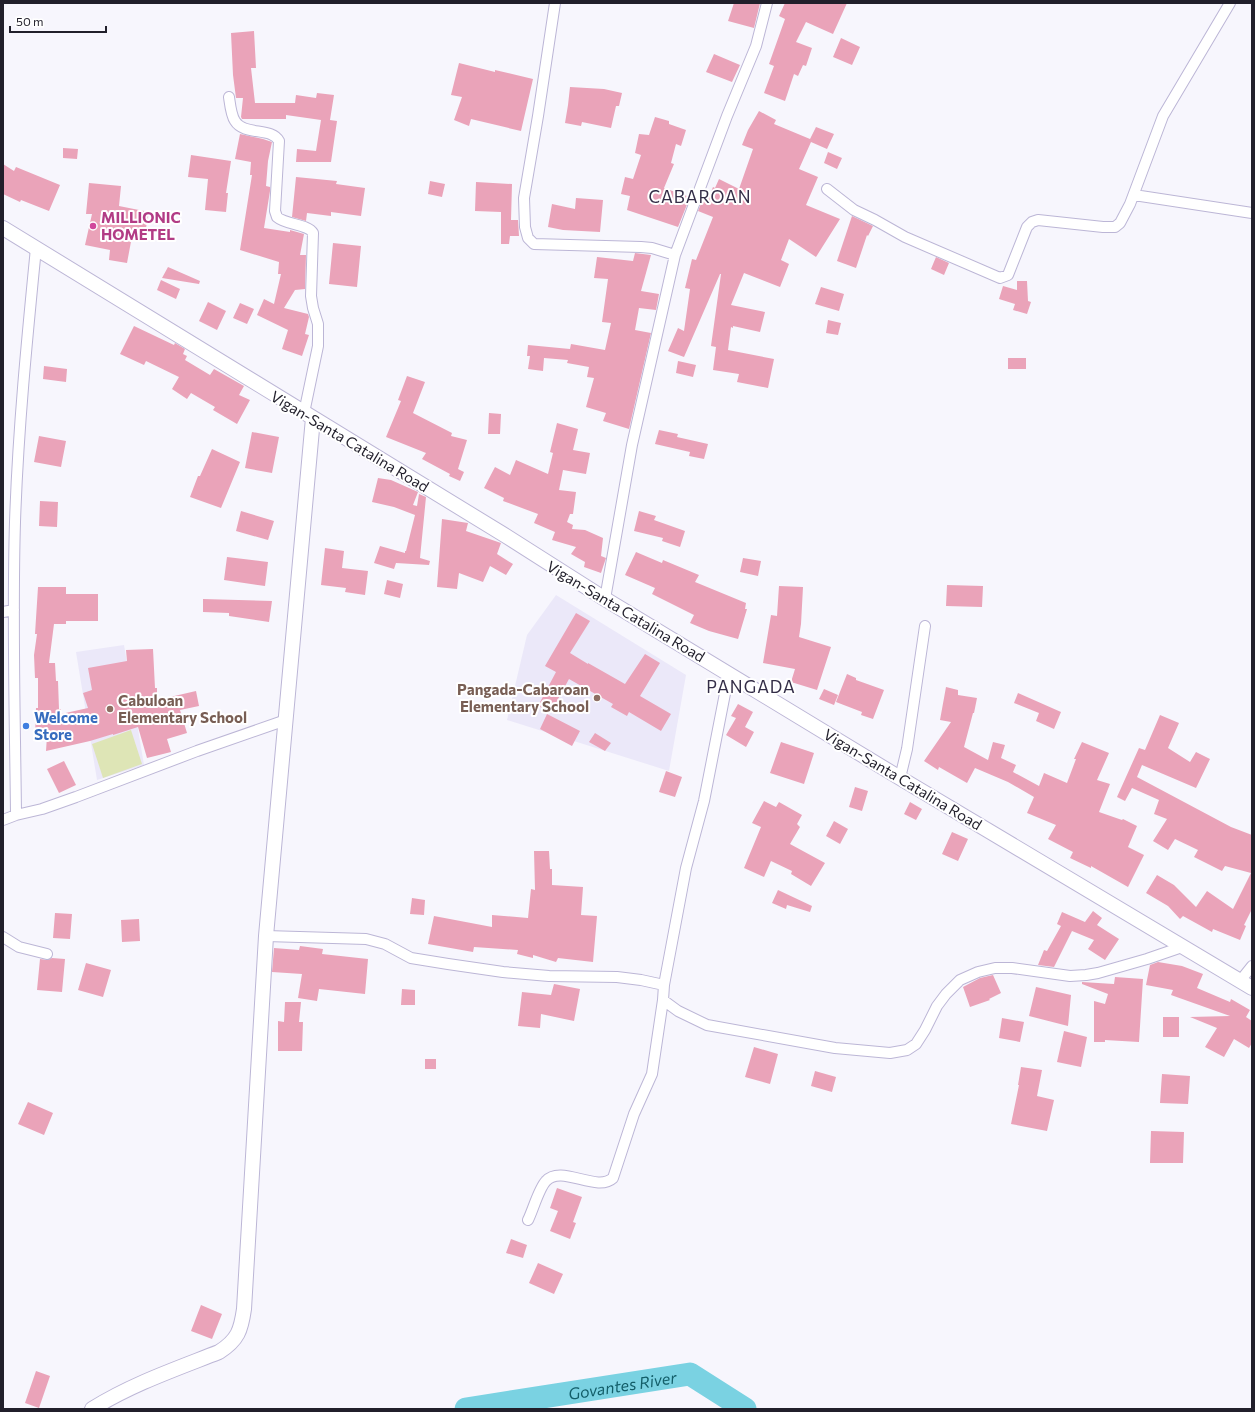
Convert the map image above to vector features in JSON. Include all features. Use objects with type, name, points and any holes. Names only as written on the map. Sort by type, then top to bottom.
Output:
[{"type":"main road","name":"Vigan-Santa Catalina Road","points":[[3,228],[506,536],[605,599],[1246,985]]},
{"type":"main road","points":[[92,1409],[128,1388],[219,1352],[229,1346],[237,1337],[241,1326],[244,1309],[266,936],[286,720],[309,415]]},
{"type":"street","points":[[555,3],[524,198],[525,227],[528,238],[534,244],[641,246],[675,255]]},
{"type":"street","points":[[605,599],[632,445],[675,255],[727,116],[756,46],[767,3]]},
{"type":"street","points":[[827,189],[854,210],[905,237],[1000,278],[1008,275],[1026,227],[1032,222],[1038,220],[1114,227],[1120,223],[1134,195],[1163,116],[1230,3]]},
{"type":"street","points":[[228,97],[234,120],[240,127],[273,136],[279,141],[275,211],[277,217],[308,228],[313,233],[311,296],[318,324],[318,346],[309,415]]},
{"type":"street","points":[[1134,195],[1252,213]]},
{"type":"street","points":[[16,815],[14,610],[15,523],[19,432],[36,248]]},
{"type":"street","points":[[3,612],[14,610]]},
{"type":"street","points":[[900,778],[908,748],[925,626]]},
{"type":"street","points":[[528,1220],[543,1184],[550,1177],[559,1176],[598,1182],[608,1182],[613,1178],[634,1114],[652,1074],[664,985],[686,868],[704,801],[729,673]]},
{"type":"street","points":[[3,820],[16,815],[42,809],[76,797],[197,751],[286,720]]},
{"type":"street","points":[[266,936],[366,939],[385,944],[411,958],[448,964],[503,972],[548,976],[617,977],[664,985]]},
{"type":"street","points":[[3,937],[19,947],[47,954]]},
{"type":"street","points":[[663,1000],[691,1018],[714,1026],[835,1048],[890,1053],[907,1050],[916,1044],[937,1006],[946,994],[960,980],[978,972],[995,968],[1012,968],[1070,976],[1086,975],[1147,959],[1182,947]]},
{"type":"street","points":[[1246,985],[1252,966]]},
{"type":"shaded area","name":"Pangada-Cabaroan Elementary School","points":[[556,595],[686,675],[669,771],[507,720],[527,635]]},
{"type":"shaded area","name":"Cabuloan Elementary School","points":[[124,645],[144,765],[97,780],[76,652]]},
{"type":"green space","points":[[131,730],[142,764],[103,778],[92,744]]},
{"type":"building","points":[[734,3],[760,3],[754,28],[728,21]]},
{"type":"building","points":[[785,3],[847,3],[833,34],[806,22],[796,42],[812,48],[806,66],[803,65],[798,76],[794,74],[785,101],[764,93],[774,66],[769,64],[785,19],[779,16]]},
{"type":"building","points":[[254,31],[256,68],[251,68],[255,103],[295,103],[296,95],[316,98],[317,93],[334,95],[330,120],[337,121],[331,162],[296,162],[297,149],[316,151],[321,120],[286,115],[286,119],[242,119],[243,98],[236,98],[233,75],[231,33]]},
{"type":"building","points":[[841,38],[860,47],[852,65],[833,57]]},
{"type":"building","points":[[714,54],[740,65],[732,82],[706,72]]},
{"type":"building","points":[[459,63],[533,79],[521,131],[471,119],[469,126],[454,120],[462,97],[451,95]]},
{"type":"building","points":[[570,87],[604,89],[622,93],[619,106],[616,106],[611,128],[582,122],[581,126],[565,123]]},
{"type":"building","points":[[759,111],[776,120],[774,124],[810,139],[816,127],[834,134],[827,149],[811,142],[799,169],[818,177],[806,205],[840,219],[816,257],[789,239],[781,260],[789,264],[780,287],[744,273],[731,305],[765,312],[760,332],[733,326],[733,328],[731,327],[728,350],[774,359],[768,388],[737,382],[739,374],[713,370],[716,347],[711,346],[721,274],[684,357],[668,351],[678,328],[684,331],[690,289],[685,288],[692,259],[696,260],[713,217],[698,211],[702,201],[707,202],[713,187],[715,188],[719,179],[739,189],[753,149],[742,145],[748,130]]},
{"type":"building","points":[[655,117],[669,121],[669,124],[686,130],[681,146],[676,144],[671,163],[674,164],[664,188],[690,197],[678,227],[627,210],[630,196],[621,194],[625,177],[633,179],[641,155],[635,153],[639,134],[649,135]]},
{"type":"building","points":[[240,134],[272,142],[268,161],[266,186],[270,187],[270,191],[264,228],[290,232],[290,230],[304,234],[300,255],[306,255],[305,289],[295,290],[284,308],[308,314],[309,317],[305,334],[309,335],[302,356],[282,349],[288,330],[257,315],[264,299],[274,304],[281,274],[278,274],[279,262],[240,250],[252,175],[250,175],[251,162],[235,159]]},
{"type":"building","points":[[63,148],[78,149],[77,159],[63,158]]},
{"type":"building","points":[[828,152],[842,158],[837,169],[824,163]]},
{"type":"building","points":[[191,155],[231,161],[226,193],[228,193],[226,212],[205,210],[208,179],[188,177]]},
{"type":"building","points":[[3,164],[14,171],[16,167],[60,185],[49,211],[21,200],[20,202],[3,194]]},
{"type":"building","points":[[296,177],[337,181],[336,184],[365,188],[361,216],[331,212],[331,216],[307,213],[306,221],[292,217]]},
{"type":"building","points":[[430,181],[445,184],[442,197],[428,194]]},
{"type":"building","points":[[476,182],[512,184],[511,220],[518,220],[519,236],[510,236],[509,244],[501,244],[501,212],[475,211]]},
{"type":"building","points":[[89,183],[121,186],[119,206],[149,212],[145,233],[133,231],[127,263],[109,260],[110,250],[85,245],[92,214],[86,214]]},
{"type":"building","points":[[576,198],[603,200],[600,232],[563,230],[548,227],[552,204],[575,209]]},
{"type":"building","points":[[852,216],[873,226],[868,236],[867,235],[856,268],[837,261]]},
{"type":"building","points":[[333,243],[361,246],[357,287],[329,284]]},
{"type":"building","points":[[635,253],[651,255],[641,291],[659,294],[656,310],[639,308],[635,330],[651,333],[629,429],[603,421],[606,413],[586,407],[594,378],[587,377],[589,367],[567,363],[568,360],[544,358],[543,371],[528,369],[530,356],[527,356],[528,345],[570,349],[571,344],[605,350],[611,323],[602,322],[608,279],[594,278],[597,257],[633,261]]},
{"type":"building","points":[[936,257],[949,263],[944,275],[931,269]]},
{"type":"building","points":[[168,267],[200,281],[199,284],[162,278]]},
{"type":"building","points":[[161,280],[180,289],[176,299],[157,290]]},
{"type":"building","points":[[1017,281],[1027,281],[1028,301],[1031,302],[1027,314],[1013,310],[1015,304],[999,299],[1003,286],[1017,290]]},
{"type":"building","points":[[821,287],[844,294],[839,311],[815,304]]},
{"type":"building","points":[[208,302],[226,311],[217,330],[199,321]]},
{"type":"building","points":[[240,303],[254,309],[247,324],[233,318]]},
{"type":"building","points":[[828,320],[841,323],[838,335],[826,333]]},
{"type":"building","points":[[134,326],[174,345],[175,343],[185,349],[183,354],[187,356],[185,360],[210,375],[214,369],[244,386],[239,395],[250,400],[237,424],[213,410],[215,407],[191,393],[187,399],[172,389],[179,377],[146,361],[144,365],[120,354]]},
{"type":"building","points":[[1008,358],[1026,358],[1026,369],[1008,369]]},
{"type":"building","points":[[678,361],[696,365],[693,377],[676,373]]},
{"type":"building","points":[[44,366],[67,369],[66,382],[43,379]]},
{"type":"building","points":[[407,376],[425,382],[413,413],[452,433],[451,436],[467,440],[458,469],[464,472],[460,481],[422,459],[426,453],[386,437],[401,401],[398,400]]},
{"type":"building","points":[[489,413],[501,414],[500,434],[488,434]]},
{"type":"building","points":[[557,423],[578,429],[573,450],[590,453],[586,474],[563,470],[559,490],[576,492],[573,514],[570,514],[567,522],[573,525],[572,529],[585,530],[603,538],[601,556],[606,558],[601,573],[584,567],[585,562],[571,554],[576,547],[552,540],[555,532],[534,523],[538,514],[503,501],[504,498],[484,488],[495,467],[510,475],[516,460],[548,474],[553,453],[550,452]]},
{"type":"building","points":[[659,430],[678,434],[677,437],[708,444],[704,459],[689,456],[690,452],[655,444]]},
{"type":"building","points":[[252,432],[279,437],[272,473],[245,468]]},
{"type":"building","points":[[39,436],[66,441],[61,467],[34,462]]},
{"type":"building","points":[[212,449],[240,462],[221,508],[190,497],[198,476],[200,476]]},
{"type":"building","points":[[378,478],[391,480],[418,492],[413,505],[417,506],[419,494],[426,497],[420,558],[430,561],[429,565],[396,563],[394,569],[374,563],[380,546],[405,553],[415,515],[394,507],[372,502]]},
{"type":"building","points":[[40,501],[58,502],[57,527],[39,526]]},
{"type":"building","points":[[241,511],[274,521],[268,540],[236,531]]},
{"type":"building","points":[[639,511],[656,516],[654,520],[685,531],[680,547],[662,541],[663,538],[634,531]]},
{"type":"building","points":[[442,519],[468,523],[466,531],[501,543],[497,554],[513,564],[506,575],[490,566],[483,582],[459,573],[457,589],[437,587]]},
{"type":"building","points":[[325,548],[344,551],[342,568],[368,571],[365,595],[345,592],[346,588],[321,585]]},
{"type":"building","points":[[636,552],[662,563],[663,560],[699,575],[695,582],[746,603],[745,609],[747,609],[738,639],[709,631],[690,623],[694,615],[652,594],[655,588],[625,575]]},
{"type":"building","points":[[227,557],[268,562],[265,586],[224,580]]},
{"type":"building","points":[[743,558],[761,561],[758,576],[740,572]]},
{"type":"building","points":[[387,580],[403,584],[400,598],[384,594]]},
{"type":"building","points":[[947,585],[983,586],[982,607],[946,606]]},
{"type":"building","points":[[779,586],[803,587],[799,637],[831,647],[817,690],[791,682],[795,669],[763,663],[771,615],[777,616]]},
{"type":"building","points":[[38,587],[66,587],[66,594],[98,594],[98,621],[66,621],[66,624],[54,624],[49,663],[55,663],[56,681],[58,681],[59,709],[61,709],[61,714],[88,708],[83,693],[92,690],[88,668],[127,661],[126,650],[153,649],[157,700],[196,691],[199,706],[180,710],[187,733],[167,739],[171,752],[147,758],[138,727],[90,741],[46,751],[47,736],[35,736],[36,708],[38,708],[38,678],[35,678],[34,655],[37,634],[35,634]]},
{"type":"building","points":[[203,599],[272,601],[269,622],[229,616],[229,613],[203,612]]},
{"type":"building","points":[[576,613],[590,621],[570,653],[588,664],[625,684],[645,654],[660,663],[640,696],[671,714],[661,731],[629,712],[627,716],[611,707],[613,704],[569,679],[551,712],[538,706],[556,672],[545,666]]},
{"type":"building","points":[[847,674],[856,678],[856,680],[884,690],[873,719],[861,715],[862,712],[836,702]]},
{"type":"building","points":[[946,687],[958,690],[958,695],[977,698],[964,747],[988,760],[993,742],[1005,745],[1001,758],[1016,765],[1013,772],[1039,786],[1044,773],[1067,783],[1076,759],[1074,759],[1082,742],[1109,753],[1097,780],[1110,784],[1099,812],[1122,820],[1123,819],[1137,826],[1128,847],[1144,855],[1128,887],[1091,866],[1091,868],[1070,858],[1073,852],[1048,839],[1056,825],[1027,813],[1034,797],[1008,782],[975,768],[967,783],[939,767],[938,770],[924,761],[951,722],[940,720]]},
{"type":"building","points":[[824,689],[838,695],[834,705],[819,699]]},
{"type":"building","points":[[1018,693],[1061,712],[1054,729],[1036,721],[1039,713],[1014,703]]},
{"type":"building","points":[[738,704],[753,712],[745,727],[754,732],[746,747],[726,735],[736,718],[731,716]]},
{"type":"building","points":[[547,714],[580,731],[572,746],[540,729]]},
{"type":"building","points":[[1160,715],[1179,723],[1168,748],[1190,762],[1196,752],[1210,759],[1196,788],[1142,765],[1137,777],[1231,827],[1252,835],[1252,909],[1244,925],[1246,926],[1240,940],[1213,929],[1212,932],[1183,916],[1180,919],[1168,906],[1146,893],[1157,875],[1174,885],[1196,907],[1207,891],[1233,909],[1251,873],[1225,866],[1222,871],[1194,857],[1198,850],[1175,839],[1168,850],[1153,841],[1167,819],[1154,814],[1159,800],[1132,788],[1125,801],[1117,797],[1139,748],[1145,750]]},
{"type":"building","points":[[595,733],[611,743],[605,751],[589,742]]},
{"type":"building","points":[[781,742],[814,753],[804,784],[770,773]]},
{"type":"building","points":[[64,761],[76,785],[59,793],[47,769]]},
{"type":"building","points":[[666,771],[682,777],[675,797],[659,792]]},
{"type":"building","points":[[855,787],[868,791],[862,811],[849,807]]},
{"type":"building","points":[[764,801],[776,807],[779,802],[802,815],[797,824],[800,827],[790,844],[825,863],[811,886],[791,874],[792,871],[771,861],[764,877],[744,868],[761,827],[752,823]]},
{"type":"building","points":[[910,802],[922,809],[916,820],[904,814]]},
{"type":"building","points":[[834,821],[848,829],[840,844],[826,836]]},
{"type":"building","points":[[952,832],[968,839],[958,861],[942,854]]},
{"type":"building","points":[[534,851],[549,851],[550,869],[552,869],[552,885],[583,887],[581,915],[597,916],[593,962],[558,958],[556,962],[533,955],[533,958],[517,954],[518,950],[474,947],[473,952],[428,944],[434,916],[492,927],[492,915],[528,918],[531,889],[535,890]]},
{"type":"building","points":[[778,890],[812,906],[810,912],[787,905],[786,909],[772,903]]},
{"type":"building","points":[[412,898],[425,900],[424,915],[410,914]]},
{"type":"building","points":[[1093,911],[1102,918],[1097,925],[1119,939],[1105,960],[1088,949],[1094,940],[1072,931],[1054,967],[1038,965],[1044,950],[1047,951],[1061,926],[1057,924],[1062,912],[1085,922]]},
{"type":"building","points":[[55,913],[72,914],[70,939],[53,938]]},
{"type":"building","points":[[139,919],[140,941],[122,942],[121,920]]},
{"type":"building","points":[[300,946],[323,949],[322,954],[368,959],[365,994],[319,989],[317,1001],[298,998],[302,974],[272,972],[274,948],[299,950]]},
{"type":"building","points":[[52,958],[65,959],[62,992],[37,990],[40,959],[48,960]]},
{"type":"building","points":[[1158,962],[1182,966],[1203,974],[1197,988],[1230,1002],[1231,999],[1250,1010],[1246,1017],[1252,1021],[1252,1043],[1249,1048],[1234,1039],[1224,1057],[1205,1047],[1217,1028],[1190,1017],[1230,1016],[1171,995],[1173,990],[1146,985],[1150,965]]},
{"type":"building","points":[[86,963],[111,970],[103,997],[78,990]]},
{"type":"building","points":[[993,975],[1001,993],[989,999],[990,1000],[970,1007],[963,987],[980,978]]},
{"type":"building","points":[[1115,977],[1143,979],[1139,1042],[1105,1040],[1105,1042],[1094,1042],[1094,1001],[1105,1004],[1108,994],[1082,984],[1082,982],[1114,984]]},
{"type":"building","points":[[554,984],[580,989],[574,1021],[541,1014],[540,1028],[518,1026],[522,992],[551,995]]},
{"type":"building","points":[[1036,987],[1071,995],[1068,1026],[1029,1016]]},
{"type":"building","points":[[402,989],[415,990],[415,1005],[401,1005]]},
{"type":"building","points":[[285,1002],[301,1002],[299,1022],[303,1022],[302,1051],[278,1051],[278,1021],[284,1022]]},
{"type":"building","points":[[1163,1017],[1179,1017],[1179,1037],[1163,1037]]},
{"type":"building","points":[[1002,1018],[1024,1022],[1020,1042],[999,1038]]},
{"type":"building","points":[[1064,1031],[1087,1037],[1081,1067],[1057,1062]]},
{"type":"building","points":[[754,1047],[778,1054],[770,1084],[745,1077]]},
{"type":"building","points":[[425,1059],[436,1059],[436,1069],[425,1069]]},
{"type":"building","points":[[1021,1067],[1042,1070],[1037,1096],[1054,1100],[1047,1131],[1011,1124]]},
{"type":"building","points":[[815,1071],[836,1077],[832,1092],[811,1086]]},
{"type":"building","points":[[1162,1074],[1190,1076],[1188,1104],[1160,1103]]},
{"type":"building","points":[[28,1102],[53,1113],[44,1135],[18,1124]]},
{"type":"building","points":[[1151,1131],[1184,1132],[1183,1163],[1150,1163]]},
{"type":"building","points":[[557,1188],[582,1197],[573,1222],[576,1223],[570,1239],[550,1231],[558,1211],[550,1208]]},
{"type":"building","points":[[511,1239],[527,1245],[523,1258],[506,1253]]},
{"type":"building","points":[[538,1263],[563,1274],[554,1294],[529,1283]]},
{"type":"building","points":[[201,1305],[222,1314],[212,1339],[191,1331]]},
{"type":"building","points":[[36,1371],[50,1376],[39,1408],[25,1403]]},
{"type":"waterway","name":"Govantes River","points":[[466,1409],[690,1374],[745,1409]]},
{"type":"place","name":"MILLIONIC HOMETEL","points":[[93,226]]},
{"type":"place","name":"Pangada-Cabaroan Elementary School","points":[[597,698]]},
{"type":"place","name":"Cabuloan Elementary School","points":[[110,709]]},
{"type":"place","name":"Welcome Store","points":[[26,726]]},
{"type":"district","name":"CABAROAN","points":[[700,196]]},
{"type":"district","name":"PANGADA","points":[[751,686]]}]
